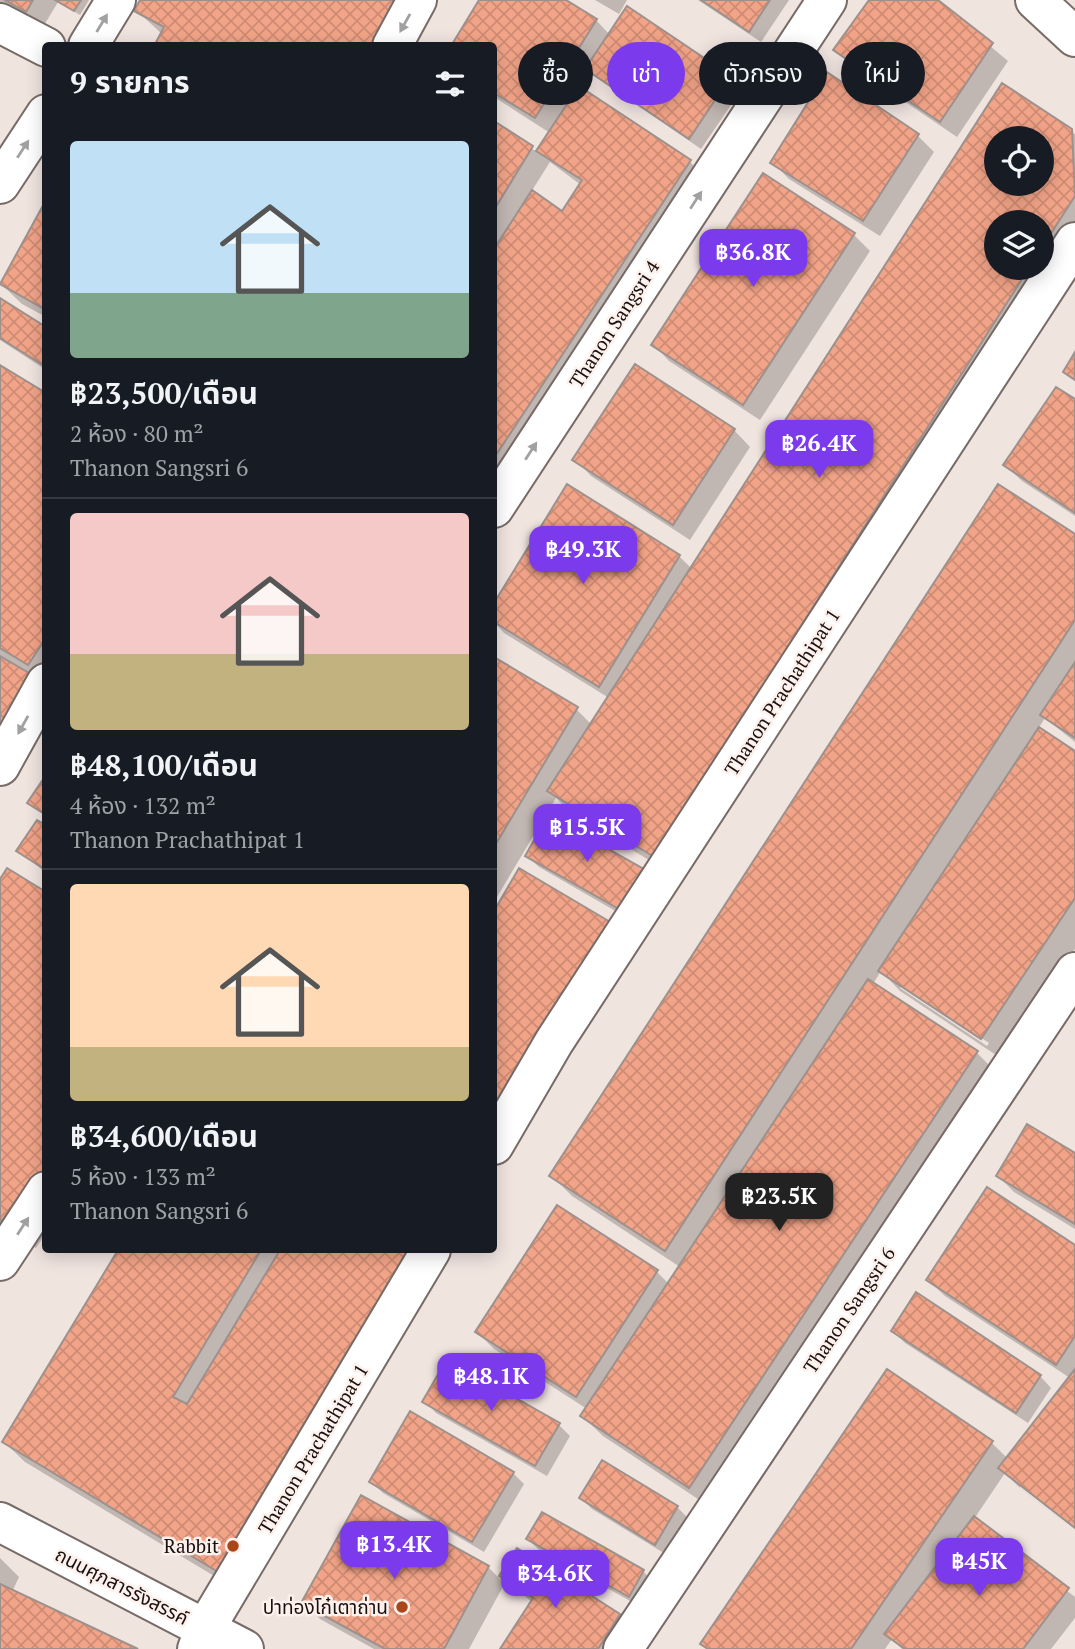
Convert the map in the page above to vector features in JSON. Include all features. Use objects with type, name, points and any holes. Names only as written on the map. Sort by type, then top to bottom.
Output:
[{"type":"street","points":[[90,42],[116,0]]},
{"type":"street","points":[[394,42],[417,0]]},
{"type":"street","name":"Thanon Sangsri 4","points":[[497,503],[827,0]]},
{"type":"street","points":[[0,23],[42,45]]},
{"type":"street","points":[[0,184],[42,120]]},
{"type":"street","name":"Thanon Prachathipat 1","points":[[497,1140],[554,1042],[1075,242]]},
{"type":"street","points":[[0,766],[42,690]]},
{"type":"street","name":"Thanon Sangsri 6","points":[[623,1649],[1075,972]]},
{"type":"street","points":[[0,1261],[42,1197]]},
{"type":"street","name":"Thanon Prachathipat 1","points":[[201,1639],[429,1253]]},
{"type":"street","name":"ถนนศุภสารรังสรรค์","points":[[0,1522],[201,1639],[244,1649]]},
{"type":"building","points":[[5,0],[33,0],[26,12]]},
{"type":"building","points":[[55,0],[81,0],[74,11]]},
{"type":"building","points":[[140,0],[398,0],[375,42],[156,42],[164,27],[134,11]]},
{"type":"building","points":[[479,0],[566,0],[597,19],[583,42],[518,42],[518,105],[543,105],[535,118],[497,95],[497,42],[453,42]]},
{"type":"building","points":[[701,0],[770,0],[749,32]]},
{"type":"building","points":[[869,0],[938,0],[993,43],[940,122],[915,105],[925,105],[925,42],[841,42],[841,55],[833,50]]},
{"type":"building","points":[[627,6],[680,42],[607,42],[607,84],[593,74],[593,57]]},
{"type":"building","points":[[685,45],[699,54],[699,105],[712,105],[689,139],[638,105],[685,105]]},
{"type":"building","points":[[827,72],[841,81],[841,105],[876,105],[919,134],[863,221],[770,163],[806,105],[827,105]]},
{"type":"building","points":[[1002,83],[1072,129],[1075,196],[1054,229],[1054,210],[984,210],[984,280],[1021,280],[654,857],[547,791]]},
{"type":"building","points":[[593,95],[691,160],[497,453],[497,244],[532,190],[562,211],[582,180],[536,151],[566,105],[593,105]]},
{"type":"building","points":[[497,123],[533,146],[497,205]]},
{"type":"building","points":[[763,173],[855,233],[743,405],[651,345]]},
{"type":"building","points":[[42,207],[42,308],[0,284]]},
{"type":"building","points":[[0,298],[42,324],[42,364],[0,338]]},
{"type":"building","points":[[1075,352],[1075,380],[1063,372]]},
{"type":"building","points":[[635,364],[735,429],[673,525],[572,460]]},
{"type":"building","points":[[0,365],[42,391],[42,644],[28,665],[0,648]]},
{"type":"building","points":[[1056,387],[1075,399],[1075,513],[1003,465]]},
{"type":"building","points":[[567,484],[680,555],[599,687],[497,624],[497,598]]},
{"type":"building","points":[[998,484],[1075,534],[1075,620],[665,1251],[549,1176]]},
{"type":"building","points":[[0,656],[36,677],[0,729]]},
{"type":"building","points":[[497,659],[578,707],[497,842]]},
{"type":"building","points":[[1075,662],[1075,738],[1040,715]]},
{"type":"building","points":[[1039,727],[1075,751],[1075,898],[981,1039],[878,971]]},
{"type":"building","points":[[42,781],[42,812],[27,803]]},
{"type":"building","points":[[548,815],[649,872],[626,913],[525,856]]},
{"type":"building","points":[[37,820],[42,823],[42,867],[16,851]]},
{"type":"building","points":[[7,868],[42,890],[42,1187],[15,1229],[0,1220],[0,879]]},
{"type":"building","points":[[519,868],[612,923],[497,1117],[497,906]]},
{"type":"building","points":[[868,979],[978,1051],[689,1488],[580,1416]]},
{"type":"building","points":[[1027,1124],[1075,1153],[1075,1224],[996,1176]]},
{"type":"building","points":[[987,1187],[1075,1245],[1075,1336],[1056,1365],[926,1280]]},
{"type":"building","points":[[557,1205],[658,1270],[576,1397],[475,1332]]},
{"type":"building","points":[[116,1253],[259,1253],[173,1397],[187,1404],[278,1253],[410,1253],[218,1572],[2,1442]]},
{"type":"building","points":[[916,1292],[1041,1375],[1016,1413],[891,1331]]},
{"type":"building","points":[[447,1359],[560,1423],[535,1466],[422,1402]]},
{"type":"building","points":[[887,1369],[993,1441],[851,1649],[708,1649],[700,1644]]},
{"type":"building","points":[[1075,1369],[1075,1528],[998,1468]]},
{"type":"building","points":[[410,1411],[514,1472],[472,1542],[369,1482]]},
{"type":"building","points":[[602,1460],[678,1506],[655,1545],[579,1498]]},
{"type":"building","points":[[361,1495],[489,1566],[444,1649],[385,1649],[301,1603]]},
{"type":"building","points":[[542,1512],[644,1570],[629,1597],[526,1539]]},
{"type":"building","points":[[974,1516],[1069,1588],[1023,1649],[905,1649],[884,1634]]},
{"type":"building","points":[[517,1548],[620,1614],[598,1649],[500,1649],[533,1598],[499,1576]]},
{"type":"building","points":[[0,1584],[138,1649],[0,1649]]},
{"type":"place","name":"Rabbit","points":[[233,1546]]},
{"type":"place","name":"ปาท่องโก๋เตาถ่าน","points":[[402,1607]]}]
